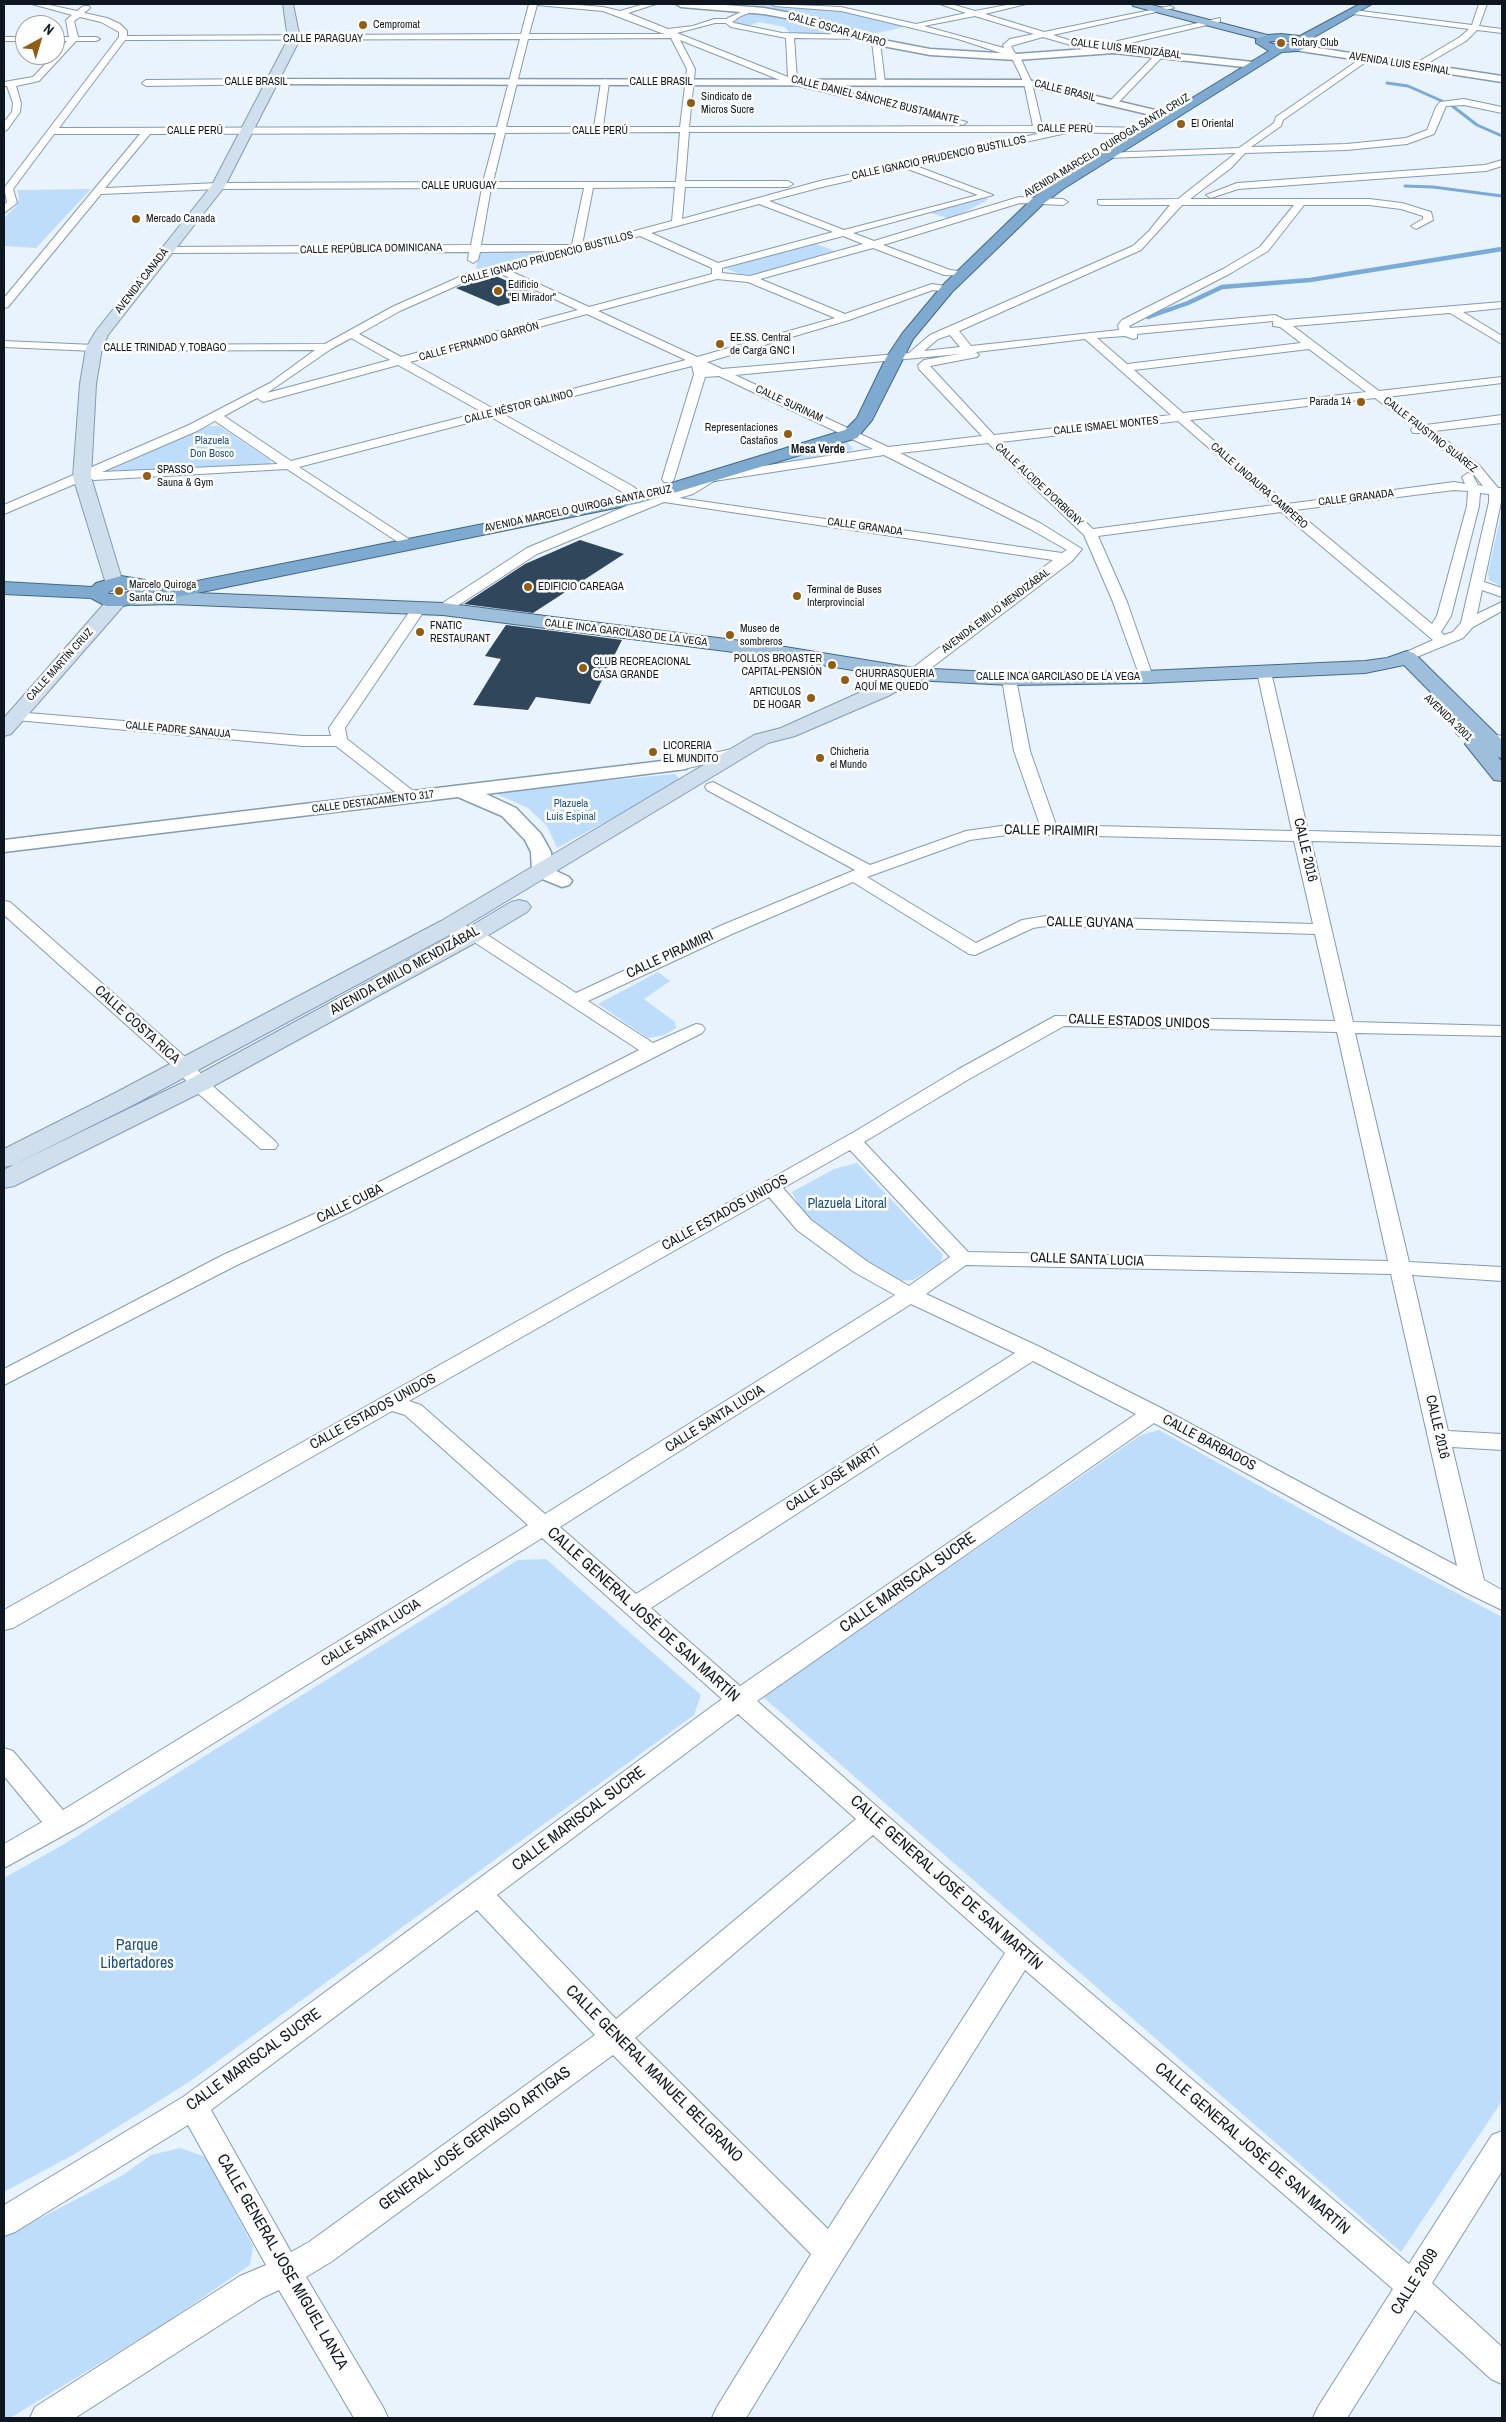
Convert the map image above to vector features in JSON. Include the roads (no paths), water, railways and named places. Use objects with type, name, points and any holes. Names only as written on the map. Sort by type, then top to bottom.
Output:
[{"type":"highway","name":"AVENIDA MARCELO QUIROGA SANTA CRUZ","points":[[865,376],[872,360],[940,288],[1038,201],[1148,131],[1166,116],[1247,64],[1275,41],[1350,8],[1367,4]]},
{"type":"highway","name":"AVENIDA MARCELO QUIROGA SANTA CRUZ","points":[[1301,45],[1350,8]]},
{"type":"highway","points":[[1275,41],[1301,45]]},
{"type":"highway","name":"AVENIDA MARCELO QUIROGA SANTA CRUZ","points":[[956,274],[1019,200],[1044,182],[1131,131],[1166,116]]},
{"type":"highway","name":"AVENIDA MARCELO QUIROGA SANTA CRUZ","points":[[635,494],[668,479],[864,420],[894,358],[940,288]]},
{"type":"highway","name":"AVENIDA MARCELO QUIROGA SANTA CRUZ","points":[[134,593],[711,478],[845,426]]},
{"type":"highway","name":"AVENIDA MARCELO QUIROGA SANTA CRUZ","points":[[134,593],[161,583],[402,541]]},
{"type":"highway","points":[[4,588],[134,593]]},
{"type":"main road","points":[[288,4],[294,39]]},
{"type":"main road","points":[[1137,4],[1161,7],[1275,41]]},
{"type":"main road","name":"AVENIDA CANADÁ","points":[[134,593],[82,477],[88,384],[94,348],[101,334],[218,186],[274,82],[294,39]]},
{"type":"main road","name":"CALLE INCA GARCILASO DE LA VEGA","points":[[134,593],[443,610],[773,651],[914,674],[1009,679],[1146,677],[1365,667],[1399,660]]},
{"type":"main road","name":"CALLE MARTÍN CRUZ","points":[[10,723],[134,593]]},
{"type":"main road","name":"AVENIDA 2001","points":[[1399,660],[1502,775]]},
{"type":"main road","name":"AVENIDA 2001","points":[[1399,660],[1498,743]]},
{"type":"main road","name":"AVENIDA EMILIO MENDIZÁBAL","points":[[4,1159],[192,1076],[474,934],[552,876],[761,739],[788,732],[881,692],[914,674]]},
{"type":"main road","name":"AVENIDA EMILIO MENDIZÁBAL","points":[[4,1180],[192,1076],[449,926],[552,876],[713,787],[779,744],[788,732]]},
{"type":"street","points":[[4,210],[12,203],[8,189],[122,38],[123,31],[118,26],[36,4]]},
{"type":"street","points":[[74,39],[69,24],[70,20],[93,4]]},
{"type":"street","points":[[470,276],[487,186],[533,4]]},
{"type":"street","name":"CALLE DANIEL SÁNCHEZ BUSTAMANTE","points":[[540,4],[603,9],[620,13],[793,82],[994,129]]},
{"type":"street","points":[[620,13],[652,4]]},
{"type":"street","name":"CALLE OSCAR ALFARO","points":[[680,4],[753,6],[809,20],[876,42],[930,52],[1013,55],[1114,50]]},
{"type":"street","points":[[775,4],[841,9],[969,40],[1013,55]]},
{"type":"street","name":"CALLE LUIS MENDIZÁBAL","points":[[944,4],[1074,44],[1247,64]]},
{"type":"street","points":[[912,26],[1022,4]]},
{"type":"street","points":[[1416,66],[1463,39],[1474,29],[1483,4]]},
{"type":"street","points":[[677,224],[688,82],[692,69],[669,34],[714,21],[728,21],[753,6]]},
{"type":"street","points":[[1040,132],[1028,83],[1007,44],[1041,34],[1161,7]]},
{"type":"street","points":[[1350,8],[1474,29],[1502,31]]},
{"type":"street","points":[[728,21],[731,25],[790,35],[862,36]]},
{"type":"street","points":[[1100,48],[1214,22]]},
{"type":"street","name":"CALLE PARAGUAY","points":[[122,38],[294,39],[669,34]]},
{"type":"street","name":"CALLE DANIEL SÁNCHEZ BUSTAMANTE","points":[[669,34],[722,60],[781,82],[974,129]]},
{"type":"street","points":[[790,35],[793,82]]},
{"type":"street","points":[[65,39],[96,39]]},
{"type":"street","points":[[14,130],[4,129],[16,112],[17,103],[7,84],[36,79],[74,39]]},
{"type":"street","points":[[876,42],[881,83]]},
{"type":"street","name":"AVENIDA LUIS ESPINAL","points":[[1301,45],[1366,59],[1502,79]]},
{"type":"street","points":[[1113,103],[1161,54]]},
{"type":"street","points":[[913,355],[934,338],[1137,248],[1153,234],[1172,208],[1228,166],[1239,156],[1242,150],[1278,124],[1279,119],[1366,59]]},
{"type":"street","points":[[598,131],[605,82]]},
{"type":"street","name":"CALLE BRASIL","points":[[146,83],[1028,83],[1166,116]]},
{"type":"street","points":[[1108,155],[1347,147],[1407,141],[1431,132],[1444,104],[1464,102],[1502,110]]},
{"type":"street","name":"CALLE PERÚ","points":[[52,131],[500,132],[994,129],[1040,132]]},
{"type":"street","name":"CALLE PERÚ","points":[[1074,129],[1148,131]]},
{"type":"street","name":"CALLE IGNACIO PRUDENCIO BUSTILLOS","points":[[4,510],[82,477],[240,404],[274,385],[327,347],[396,309],[470,276],[576,248],[641,234],[820,184],[1040,132],[1074,129]]},
{"type":"street","points":[[4,305],[147,131]]},
{"type":"street","points":[[1200,200],[1237,186],[1486,168],[1502,163]]},
{"type":"street","points":[[905,165],[987,195],[1019,200],[1063,202]]},
{"type":"street","name":"CALLE URUGUAY","points":[[97,192],[218,186],[680,186],[820,184]]},
{"type":"street","points":[[576,248],[589,185]]},
{"type":"street","name":"CALLE FERNANDO GARRÓN","points":[[240,404],[402,363],[591,311],[841,232],[987,195]]},
{"type":"street","points":[[758,200],[956,274]]},
{"type":"street","name":"CALLE FERNANDO GARRÓN","points":[[717,271],[750,279],[949,223],[1019,200]]},
{"type":"street","points":[[1102,202],[1200,200],[1369,202],[1402,206],[1428,214],[1428,220],[1416,226]]},
{"type":"street","points":[[1131,335],[1123,325],[1126,322],[1226,271],[1264,249],[1302,201]]},
{"type":"street","points":[[641,234],[717,271]]},
{"type":"street","name":"CALLE REPÚBLICA DOMINICANA","points":[[167,250],[576,248]]},
{"type":"street","name":"CALLE SURINAM","points":[[498,270],[591,311],[719,372],[845,426],[887,451],[1035,526],[1071,554]]},
{"type":"street","points":[[750,279],[845,318]]},
{"type":"street","name":"CALLE NÉSTOR GALINDO","points":[[82,477],[274,468],[291,465],[697,361],[940,288]]},
{"type":"street","points":[[700,374],[872,360],[966,350],[1005,350],[1131,335],[1502,305]]},
{"type":"street","points":[[1450,308],[1502,341]]},
{"type":"street","name":"CALLE FAUSTINO SUÁREZ","points":[[1276,323],[1311,346],[1371,395],[1410,431],[1466,474],[1474,488],[1473,506],[1438,636]]},
{"type":"street","name":"CALLE FAUSTINO SUÁREZ","points":[[1276,323],[1298,347],[1424,429],[1475,468],[1498,492]]},
{"type":"street","points":[[719,372],[814,326]]},
{"type":"street","points":[[952,330],[966,350]]},
{"type":"street","points":[[351,334],[635,494]]},
{"type":"street","name":"CALLE LINDAURA CAMPERO","points":[[1091,339],[1283,507],[1438,636]]},
{"type":"street","name":"CALLE TRINIDAD Y TOBAGO","points":[[4,344],[94,348],[327,347]]},
{"type":"street","points":[[1125,368],[1311,346]]},
{"type":"street","name":"CALLE ALCIDE D'ORBIGNY","points":[[966,350],[972,355],[928,362],[924,365],[925,369],[991,439],[1090,533],[1120,602],[1146,677]]},
{"type":"street","points":[[668,479],[700,374],[697,361]]},
{"type":"street","name":"CALLE ISMAEL MONTES","points":[[711,478],[887,451],[1502,380]]},
{"type":"street","points":[[216,416],[402,541]]},
{"type":"street","points":[[1410,431],[1502,419]]},
{"type":"street","points":[[443,610],[532,551],[619,514],[689,491],[711,478]]},
{"type":"street","name":"CALLE GRANADA","points":[[1090,533],[1454,486],[1498,492]]},
{"type":"street","points":[[1468,624],[1498,492]]},
{"type":"street","name":"CALLE GRANADA","points":[[662,499],[1071,554]]},
{"type":"street","points":[[1071,554],[1097,548]]},
{"type":"street","name":"AVENIDA EMILIO MENDIZÁBAL","points":[[914,674],[1071,554]]},
{"type":"street","points":[[1478,584],[1502,593]]},
{"type":"street","points":[[1399,660],[1432,647],[1438,636],[1458,635],[1468,624],[1502,606]]},
{"type":"street","points":[[411,797],[340,741],[337,728],[419,608]]},
{"type":"street","name":"CALLE 2016","points":[[1264,672],[1473,1586]]},
{"type":"street","points":[[1009,679],[1022,751],[1050,830]]},
{"type":"street","name":"CALLE PADRE SANAUJA","points":[[10,723],[303,741],[340,741]]},
{"type":"street","points":[[1464,733],[1498,743]]},
{"type":"street","name":"CALLE DESTACAMENTO 317","points":[[4,846],[679,765],[741,752]]},
{"type":"street","name":"CALLE GUYANA","points":[[713,787],[862,873],[975,950],[1028,924],[1046,921],[1323,929]]},
{"type":"street","points":[[459,792],[492,803],[509,812],[534,838],[552,876]]},
{"type":"street","name":"CALLE PIRAIMIRI","points":[[574,1000],[726,930],[862,873],[966,836],[1015,829],[1302,838],[1502,841]]},
{"type":"street","name":"CALLE COSTA RICA","points":[[4,906],[268,1145]]},
{"type":"street","points":[[449,926],[474,934],[650,1050]]},
{"type":"street","name":"CALLE ESTADOS UNIDOS","points":[[4,1621],[772,1187],[964,1074],[1061,1020],[1502,1032]]},
{"type":"street","name":"CALLE CUBA","points":[[4,1378],[230,1260],[341,1209],[650,1050],[696,1029]]},
{"type":"street","points":[[852,1141],[962,1258]]},
{"type":"street","name":"CALLE BARBADOS","points":[[772,1187],[804,1225],[861,1267],[910,1295],[1032,1352],[1153,1413],[1502,1601]]},
{"type":"street","name":"CALLE SANTA LUCIA","points":[[4,1857],[60,1825],[544,1526],[910,1295],[962,1258],[1400,1268],[1502,1274]]},
{"type":"street","name":"CALLE JOSÉ MARTÍ","points":[[634,1607],[1032,1352]]},
{"type":"street","name":"CALLE GENERAL JOSÉ DE SAN MARTÍN","points":[[389,1403],[413,1410],[1022,1951],[1412,2286],[1502,2368]]},
{"type":"street","name":"CALLE MARISCAL SUCRE","points":[[4,2222],[193,2106],[739,1700],[1153,1413]]},
{"type":"street","points":[[1439,1438],[1502,1442]]},
{"type":"street","points":[[4,1758],[60,1825]]},
{"type":"street","name":"GENERAL JOSÉ GERVASIO ARTIGAS","points":[[46,2418],[251,2287],[286,2272],[320,2252],[615,2036],[874,1819]]},
{"type":"street","name":"CALLE GENERAL MANUEL BELGRANO","points":[[479,1894],[615,2036],[830,2252]]},
{"type":"street","points":[[728,2418],[830,2252],[1022,1951]]},
{"type":"street","name":"CALLE GENERAL JOSE MIGUEL LANZA","points":[[193,2106],[286,2272],[372,2418]]},
{"type":"street","name":"CALLE 2009","points":[[1328,2418],[1502,2145]]},
{"type":"waterway","points":[[1387,83],[1408,86],[1442,101]]},
{"type":"waterway","points":[[1451,105],[1477,125],[1502,136]]},
{"type":"waterway","points":[[1405,186],[1433,187],[1502,196]]},
{"type":"waterway","points":[[1148,317],[1188,303],[1222,287],[1310,280],[1502,249]]},
{"type":"place","name":"Cempromat","points":[[363,25]]},
{"type":"place","name":"Rotary Club","points":[[1281,43]]},
{"type":"place","name":"Sindicato de Micros Sucre","points":[[691,103]]},
{"type":"place","name":"El Oriental","points":[[1181,124]]},
{"type":"place","name":"Mercado Canada","points":[[136,219]]},
{"type":"place","name":"Edificio \"El Mirador\"","points":[[498,291]]},
{"type":"place","name":"EE.SS. Central de Carga GNC I","points":[[720,344]]},
{"type":"place","name":"Parada 14","points":[[1361,402]]},
{"type":"place","name":"Representaciones Castaños","points":[[788,434]]},
{"type":"place","name":"SPASSO Sauna & Gym","points":[[147,476]]},
{"type":"place","name":"EDIFICIO CAREAGA","points":[[528,587]]},
{"type":"place","name":"Marcelo Quiroga Santa Cruz","points":[[119,591]]},
{"type":"place","name":"Terminal de Buses Interprovincial","points":[[797,596]]},
{"type":"place","name":"FNATIC RESTAURANT","points":[[420,632]]},
{"type":"place","name":"Museo de sombreros","points":[[730,635]]},
{"type":"place","name":"POLLOS BROASTER CAPITAL-PENSIÓN","points":[[832,665]]},
{"type":"place","name":"CLUB RECREACIONAL CASA GRANDE","points":[[583,668]]},
{"type":"place","name":"CHURRASQUERIA AQUÍ ME QUEDO","points":[[845,680]]},
{"type":"place","name":"ARTICULOS DE HOGAR","points":[[811,698]]},
{"type":"place","name":"LICORERIA EL MUNDITO","points":[[653,752]]},
{"type":"place","name":"Chicheria el Mundo","points":[[820,758]]},
{"type":"district","name":"Mesa Verde","points":[[818,450]]},
{"type":"park label","name":"Plazuela Don Bosco","points":[[212,447]]},
{"type":"park label","name":"Plazuela Luis Espinal","points":[[571,810]]},
{"type":"park label","name":"Plazuela Litoral","points":[[847,1204]]},
{"type":"park label","name":"Parque Libertadores","points":[[137,1955]]}]
